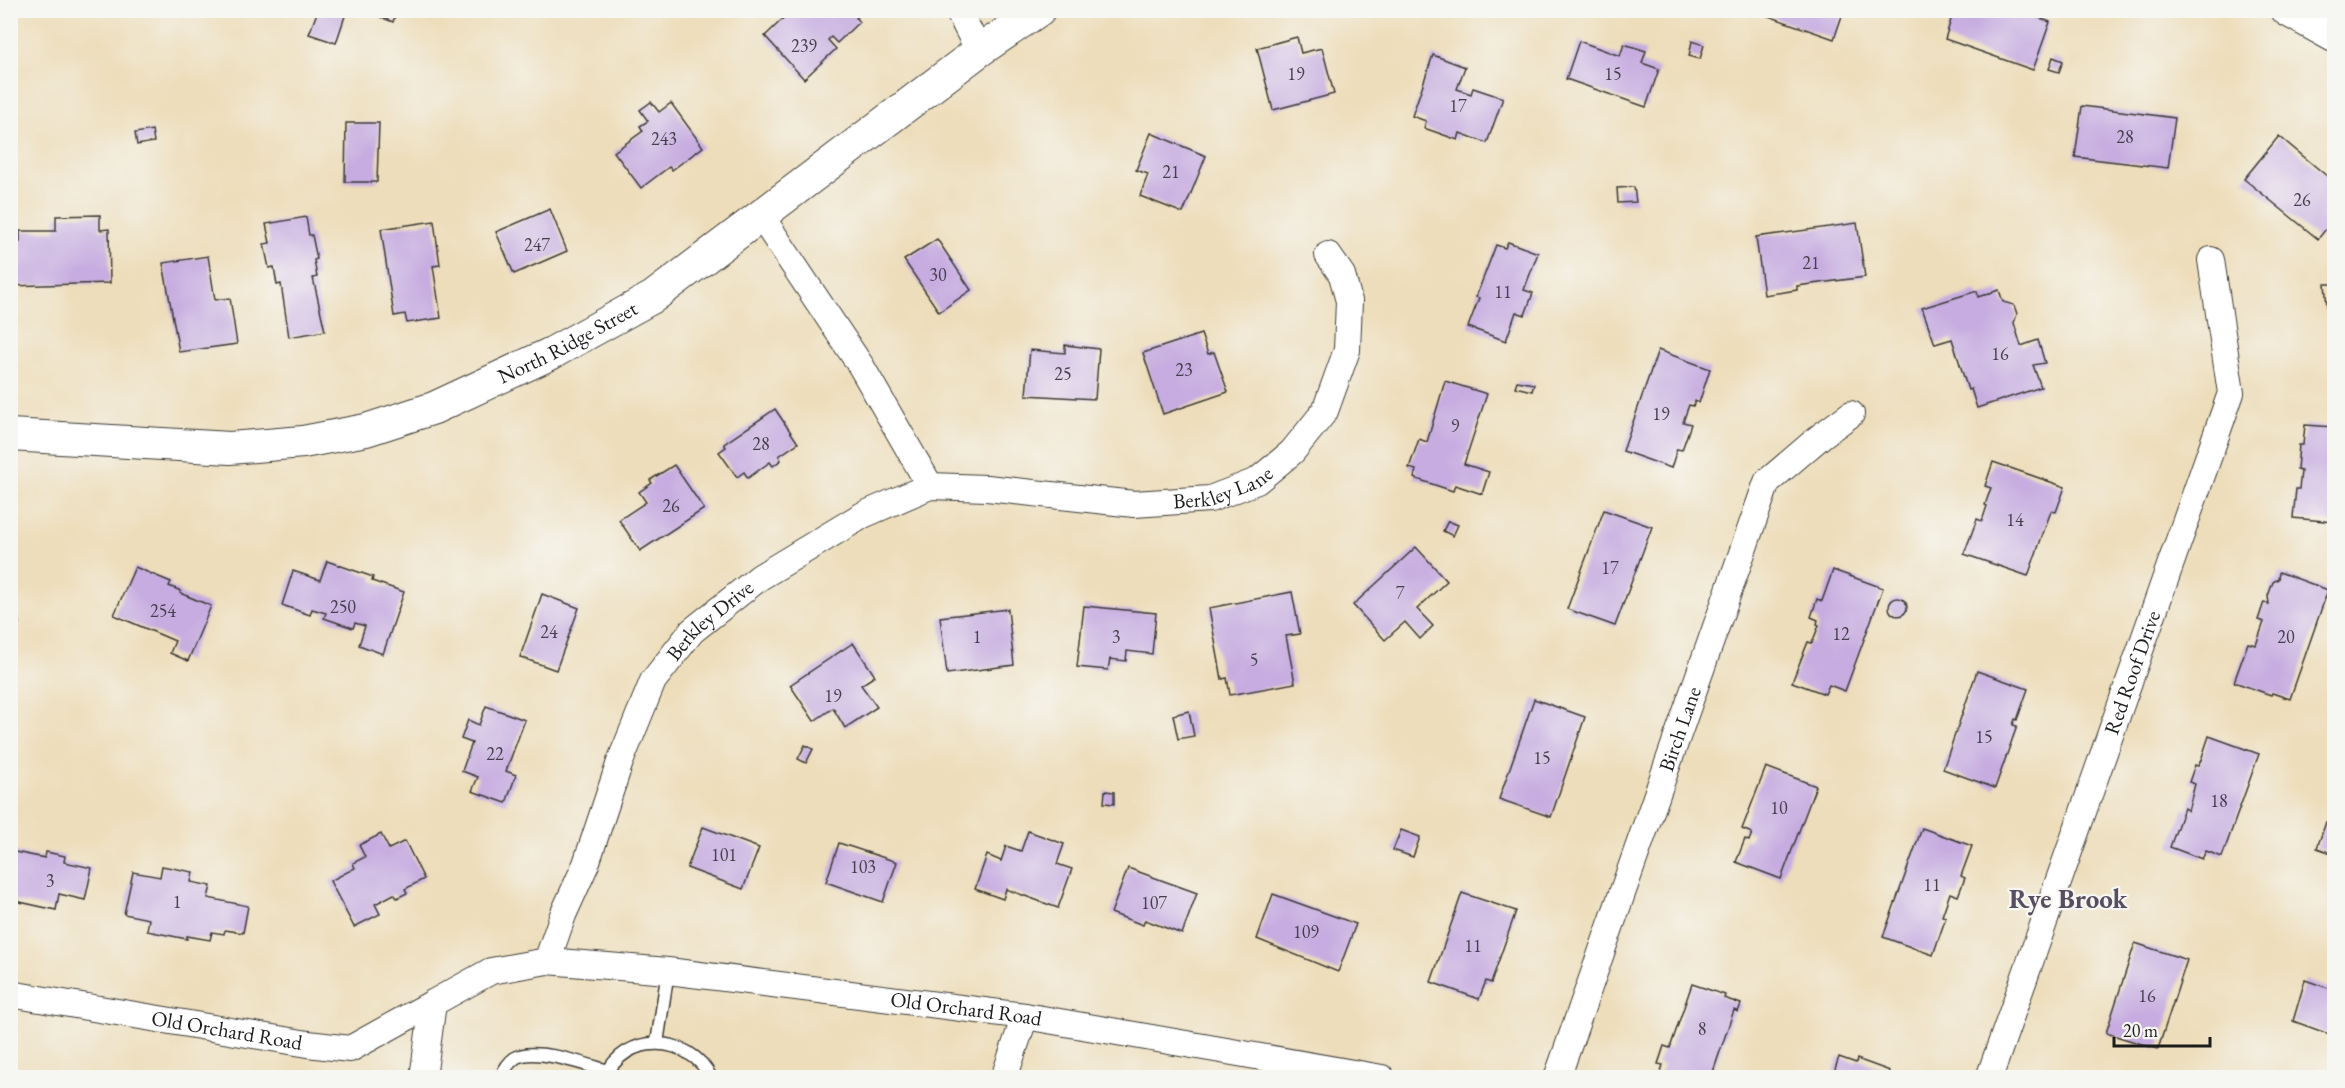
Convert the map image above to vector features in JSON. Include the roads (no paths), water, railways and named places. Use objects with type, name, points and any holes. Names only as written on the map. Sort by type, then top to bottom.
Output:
[{"type":"street","points":[[958,10],[979,51]]},
{"type":"street","name":"North Ridge Street","points":[[13,437],[230,448],[303,442],[366,430],[434,408],[552,353],[653,297],[979,51],[1039,10]]},
{"type":"street","points":[[2286,10],[2334,36]]},
{"type":"street","points":[[761,216],[861,366],[930,486]]},
{"type":"street","name":"Berkley Lane","points":[[930,486],[987,489],[1134,504],[1210,499],[1257,481],[1292,452],[1324,411],[1347,350],[1349,301],[1342,275],[1328,255]]},
{"type":"street","name":"Red Roof Drive","points":[[1989,1077],[2231,393],[2211,260]]},
{"type":"street","name":"Birch Lane","points":[[1557,1077],[1767,482],[1851,414]]},
{"type":"street","name":"Berkley Drive","points":[[547,960],[586,864],[620,762],[653,681],[692,631],[760,577],[863,515],[930,486]]},
{"type":"street","points":[[423,1077],[433,1003],[491,971],[547,960]]},
{"type":"street","name":"Old Orchard Road","points":[[547,960],[668,971],[1026,1016],[1382,1077]]},
{"type":"street","name":"Old Orchard Road","points":[[10,994],[308,1044],[350,1048],[433,1003]]},
{"type":"street","points":[[1004,1077],[1026,1016]]},
{"type":"lane","points":[[657,1043],[668,971]]},
{"type":"lane","points":[[501,1077],[506,1067],[516,1057],[538,1054],[607,1074],[621,1056],[638,1047],[657,1043],[676,1046],[693,1054],[711,1077]]},
{"type":"district","name":"Rye Brook","points":[[2068,899]]}]
